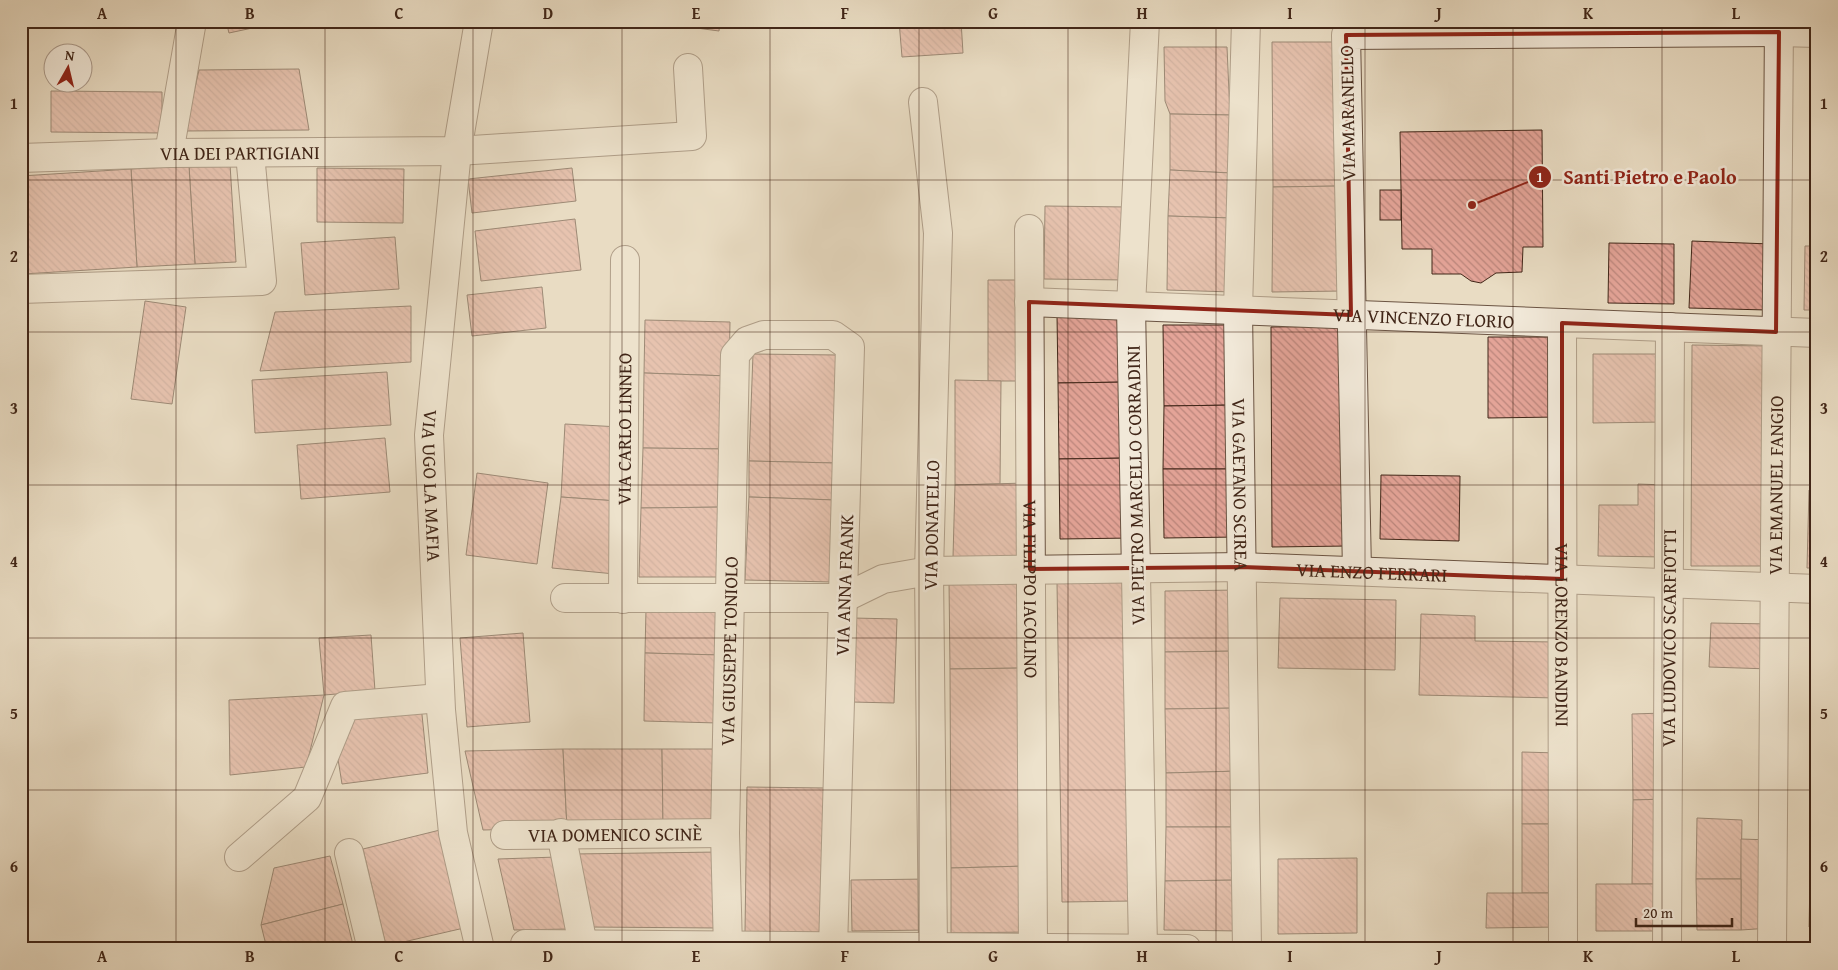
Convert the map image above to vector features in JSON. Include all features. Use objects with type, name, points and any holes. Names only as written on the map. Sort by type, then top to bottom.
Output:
[{"type":"street","points":[[169,153],[192,21]]},
{"type":"street","name":"VIA UGO LA MAFIA","points":[[479,21],[457,150],[429,435],[440,698],[453,833],[480,949]]},
{"type":"street","name":"VIA PIETRO MARCELLO CORRADINI","points":[[1143,949],[1131,306],[1145,21]]},
{"type":"street","name":"VIA GAETANO SCIREA","points":[[1246,21],[1238,310],[1247,949]]},
{"type":"street","name":"VIA MARANELLO","points":[[1357,572],[1346,35],[1466,27],[1779,26],[1817,33]]},
{"type":"street","name":"VIA EMANUEL FANGIO","points":[[1772,949],[1779,26]]},
{"type":"street","name":"VIA DEI PARTIGIANI","points":[[21,158],[169,153],[250,154],[457,150],[692,136],[688,68]]},
{"type":"street","name":"VIA DONATELLO","points":[[923,102],[938,233],[929,570],[933,948]]},
{"type":"street","points":[[21,289],[262,281],[250,154]]},
{"type":"street","name":"VIA FILIPPO IACOLINO","points":[[1029,229],[1033,949]]},
{"type":"street","name":"VIA CARLO LINNEO","points":[[623,599],[625,260]]},
{"type":"street","name":"VIA VINCENZO FLORIO","points":[[1029,302],[1817,333]]},
{"type":"street","name":"VIA LORENZO BANDINI","points":[[1562,323],[1563,949]]},
{"type":"street","name":"VIA LUDOVICO SCARFIOTTI","points":[[1667,949],[1670,327]]},
{"type":"street","name":"VIA ANNA FRANK","points":[[736,356],[747,342],[764,335],[833,335],[850,347],[833,948]]},
{"type":"street","name":"VIA GIUSEPPE TONIOLO","points":[[728,948],[725,833],[736,356]]},
{"type":"street","name":"VIA ENZO FERRARI","points":[[844,598],[883,579],[929,570],[1242,567],[1817,589]]},
{"type":"street","points":[[565,598],[730,600],[844,598]]},
{"type":"street","points":[[239,857],[306,798],[345,706],[440,698]]},
{"type":"street","points":[[561,833],[583,945]]},
{"type":"street","name":"VIA DOMENICO SCINÈ","points":[[505,835],[725,833]]},
{"type":"street","points":[[350,853],[372,949]]},
{"type":"street","points":[[525,944],[728,948],[1187,949]]},
{"type":"highlighted area","points":[[1779,32],[1776,332],[1562,323],[1562,579],[1242,567],[1030,569],[1029,302],[1351,315],[1346,35]]},
{"type":"building","points":[[226,21],[285,21],[229,33]]},
{"type":"building","points":[[675,21],[720,21],[719,31],[674,25]]},
{"type":"building","points":[[899,21],[961,21],[963,53],[902,57]]},
{"type":"building","points":[[1272,42],[1339,42],[1340,186],[1273,187]]},
{"type":"building","points":[[1164,47],[1227,47],[1230,115],[1170,114],[1165,101]]},
{"type":"building","points":[[299,69],[309,130],[185,131],[199,70]]},
{"type":"building","points":[[51,92],[162,92],[162,133],[51,132]]},
{"type":"building","points":[[1170,114],[1230,115],[1231,173],[1170,170]]},
{"type":"building","points":[[1542,130],[1543,247],[1523,247],[1522,272],[1496,273],[1481,283],[1471,281],[1461,274],[1432,274],[1432,249],[1402,249],[1400,132]]},
{"type":"building","points":[[230,164],[236,262],[195,264],[189,166]]},
{"type":"building","points":[[189,166],[195,264],[137,267],[131,169]]},
{"type":"building","points":[[317,168],[404,169],[403,223],[317,222]]},
{"type":"building","points":[[572,168],[576,201],[472,213],[468,179]]},
{"type":"building","points":[[131,169],[137,267],[23,274],[21,176]]},
{"type":"building","points":[[1170,170],[1231,173],[1231,218],[1168,216]]},
{"type":"building","points":[[1340,186],[1343,291],[1272,292],[1273,187]]},
{"type":"building","points":[[1380,190],[1401,190],[1401,220],[1380,220]]},
{"type":"building","points":[[1045,206],[1128,207],[1127,280],[1044,279]]},
{"type":"building","points":[[1168,216],[1231,218],[1233,292],[1167,290]]},
{"type":"building","points":[[575,219],[581,270],[481,281],[475,231]]},
{"type":"building","points":[[395,237],[399,289],[305,295],[301,243]]},
{"type":"building","points":[[1692,241],[1770,244],[1767,310],[1689,308]]},
{"type":"building","points":[[1609,243],[1674,244],[1674,304],[1608,303]]},
{"type":"building","points":[[1805,246],[1817,246],[1817,310],[1804,310]]},
{"type":"building","points":[[988,280],[1027,280],[1026,381],[988,381]]},
{"type":"building","points":[[542,287],[546,328],[472,336],[467,295]]},
{"type":"building","points":[[145,301],[186,307],[172,404],[131,399]]},
{"type":"building","points":[[411,306],[411,362],[260,371],[275,312]]},
{"type":"building","points":[[1128,314],[1129,382],[1058,383],[1057,315]]},
{"type":"building","points":[[645,320],[730,322],[729,376],[644,373]]},
{"type":"building","points":[[1163,325],[1234,325],[1236,405],[1164,406]]},
{"type":"building","points":[[1347,326],[1348,546],[1272,547],[1271,327]]},
{"type":"building","points":[[1488,337],[1557,337],[1558,417],[1488,418]]},
{"type":"building","points":[[1692,345],[1769,346],[1769,566],[1691,566]]},
{"type":"building","points":[[753,354],[837,355],[835,463],[749,461]]},
{"type":"building","points":[[1593,354],[1664,354],[1664,422],[1593,423]]},
{"type":"building","points":[[387,372],[391,425],[255,433],[252,380]]},
{"type":"building","points":[[644,373],[729,376],[727,449],[643,448]]},
{"type":"building","points":[[955,380],[1001,381],[1000,484],[955,485]]},
{"type":"building","points":[[1129,382],[1130,458],[1059,459],[1058,383]]},
{"type":"building","points":[[1236,405],[1236,469],[1163,469],[1164,406]]},
{"type":"building","points":[[565,424],[620,427],[617,501],[561,497]]},
{"type":"building","points":[[385,438],[390,492],[301,499],[297,445]]},
{"type":"building","points":[[643,448],[727,449],[727,507],[641,508]]},
{"type":"building","points":[[1130,458],[1132,538],[1060,539],[1059,459]]},
{"type":"building","points":[[749,461],[835,463],[835,500],[749,497]]},
{"type":"building","points":[[1163,469],[1236,469],[1237,537],[1164,538]]},
{"type":"building","points":[[477,473],[548,483],[537,564],[466,555]]},
{"type":"building","points":[[1381,475],[1460,476],[1459,541],[1380,539]]},
{"type":"building","points":[[1026,483],[1027,558],[953,557],[955,485]]},
{"type":"building","points":[[1638,484],[1666,485],[1665,557],[1598,556],[1599,505],[1638,505]]},
{"type":"building","points":[[1809,490],[1817,490],[1817,568],[1807,568]]},
{"type":"building","points":[[561,497],[617,501],[615,574],[552,568]]},
{"type":"building","points":[[749,497],[835,500],[832,582],[745,580]]},
{"type":"building","points":[[727,507],[726,577],[639,577],[641,508]]},
{"type":"building","points":[[949,581],[1024,581],[1025,668],[950,669]]},
{"type":"building","points":[[1128,582],[1133,901],[1062,902],[1057,583]]},
{"type":"building","points":[[1239,590],[1240,651],[1165,652],[1165,591]]},
{"type":"building","points":[[1280,598],[1396,600],[1395,670],[1278,668]]},
{"type":"building","points":[[646,609],[721,611],[720,655],[645,653]]},
{"type":"building","points":[[1421,614],[1475,616],[1475,641],[1557,642],[1556,698],[1419,695]]},
{"type":"building","points":[[853,618],[897,619],[894,703],[852,702]]},
{"type":"building","points":[[1711,623],[1772,624],[1770,669],[1709,667]]},
{"type":"building","points":[[1814,628],[1817,628],[1817,695],[1813,695]]},
{"type":"building","points":[[523,633],[530,722],[467,727],[460,638]]},
{"type":"building","points":[[371,635],[375,691],[324,695],[319,638]]},
{"type":"building","points":[[1240,651],[1240,708],[1165,709],[1165,652]]},
{"type":"building","points":[[645,653],[720,655],[718,723],[644,721]]},
{"type":"building","points":[[1025,668],[1028,866],[951,868],[950,669]]},
{"type":"building","points":[[324,695],[306,767],[230,775],[229,700]]},
{"type":"building","points":[[421,705],[428,773],[342,784],[338,759],[354,711]]},
{"type":"building","points":[[1240,708],[1240,771],[1166,773],[1165,709]]},
{"type":"building","points":[[1664,713],[1664,799],[1633,800],[1632,714]]},
{"type":"building","points":[[563,749],[567,828],[483,830],[465,751]]},
{"type":"building","points":[[563,749],[662,749],[663,826],[567,828]]},
{"type":"building","points":[[662,749],[717,749],[718,826],[663,826]]},
{"type":"building","points":[[1522,752],[1558,753],[1558,824],[1522,824]]},
{"type":"building","points":[[1240,771],[1241,827],[1166,827],[1166,773]]},
{"type":"building","points":[[747,787],[826,788],[824,933],[745,932]]},
{"type":"building","points":[[1664,799],[1664,884],[1632,884],[1633,800]]},
{"type":"building","points":[[1697,818],[1742,820],[1741,879],[1696,879]]},
{"type":"building","points":[[1522,824],[1558,824],[1558,893],[1522,893]]},
{"type":"building","points":[[1166,827],[1241,827],[1241,880],[1165,881]]},
{"type":"building","points":[[440,830],[464,928],[386,946],[363,849]]},
{"type":"building","points":[[1741,839],[1770,840],[1770,928],[1741,930]]},
{"type":"building","points":[[719,852],[719,928],[588,927],[573,854]]},
{"type":"building","points":[[330,856],[343,904],[261,925],[274,868]]},
{"type":"building","points":[[557,857],[569,929],[514,930],[498,859]]},
{"type":"building","points":[[1357,858],[1357,933],[1278,934],[1278,859]]},
{"type":"building","points":[[1028,866],[1029,932],[951,933],[951,868]]},
{"type":"building","points":[[929,879],[929,930],[852,931],[851,880]]},
{"type":"building","points":[[1696,879],[1741,879],[1741,930],[1697,930]]},
{"type":"building","points":[[1241,880],[1242,931],[1164,930],[1165,881]]},
{"type":"building","points":[[1810,881],[1817,881],[1817,928],[1809,927]]},
{"type":"building","points":[[1596,884],[1664,884],[1663,931],[1596,931]]},
{"type":"building","points":[[1487,893],[1558,893],[1558,927],[1486,928]]},
{"type":"building","points":[[343,904],[354,949],[267,949],[261,925]]},
{"type":"place","name":"Santi Pietro e Paolo","points":[[1472,205]]}]
